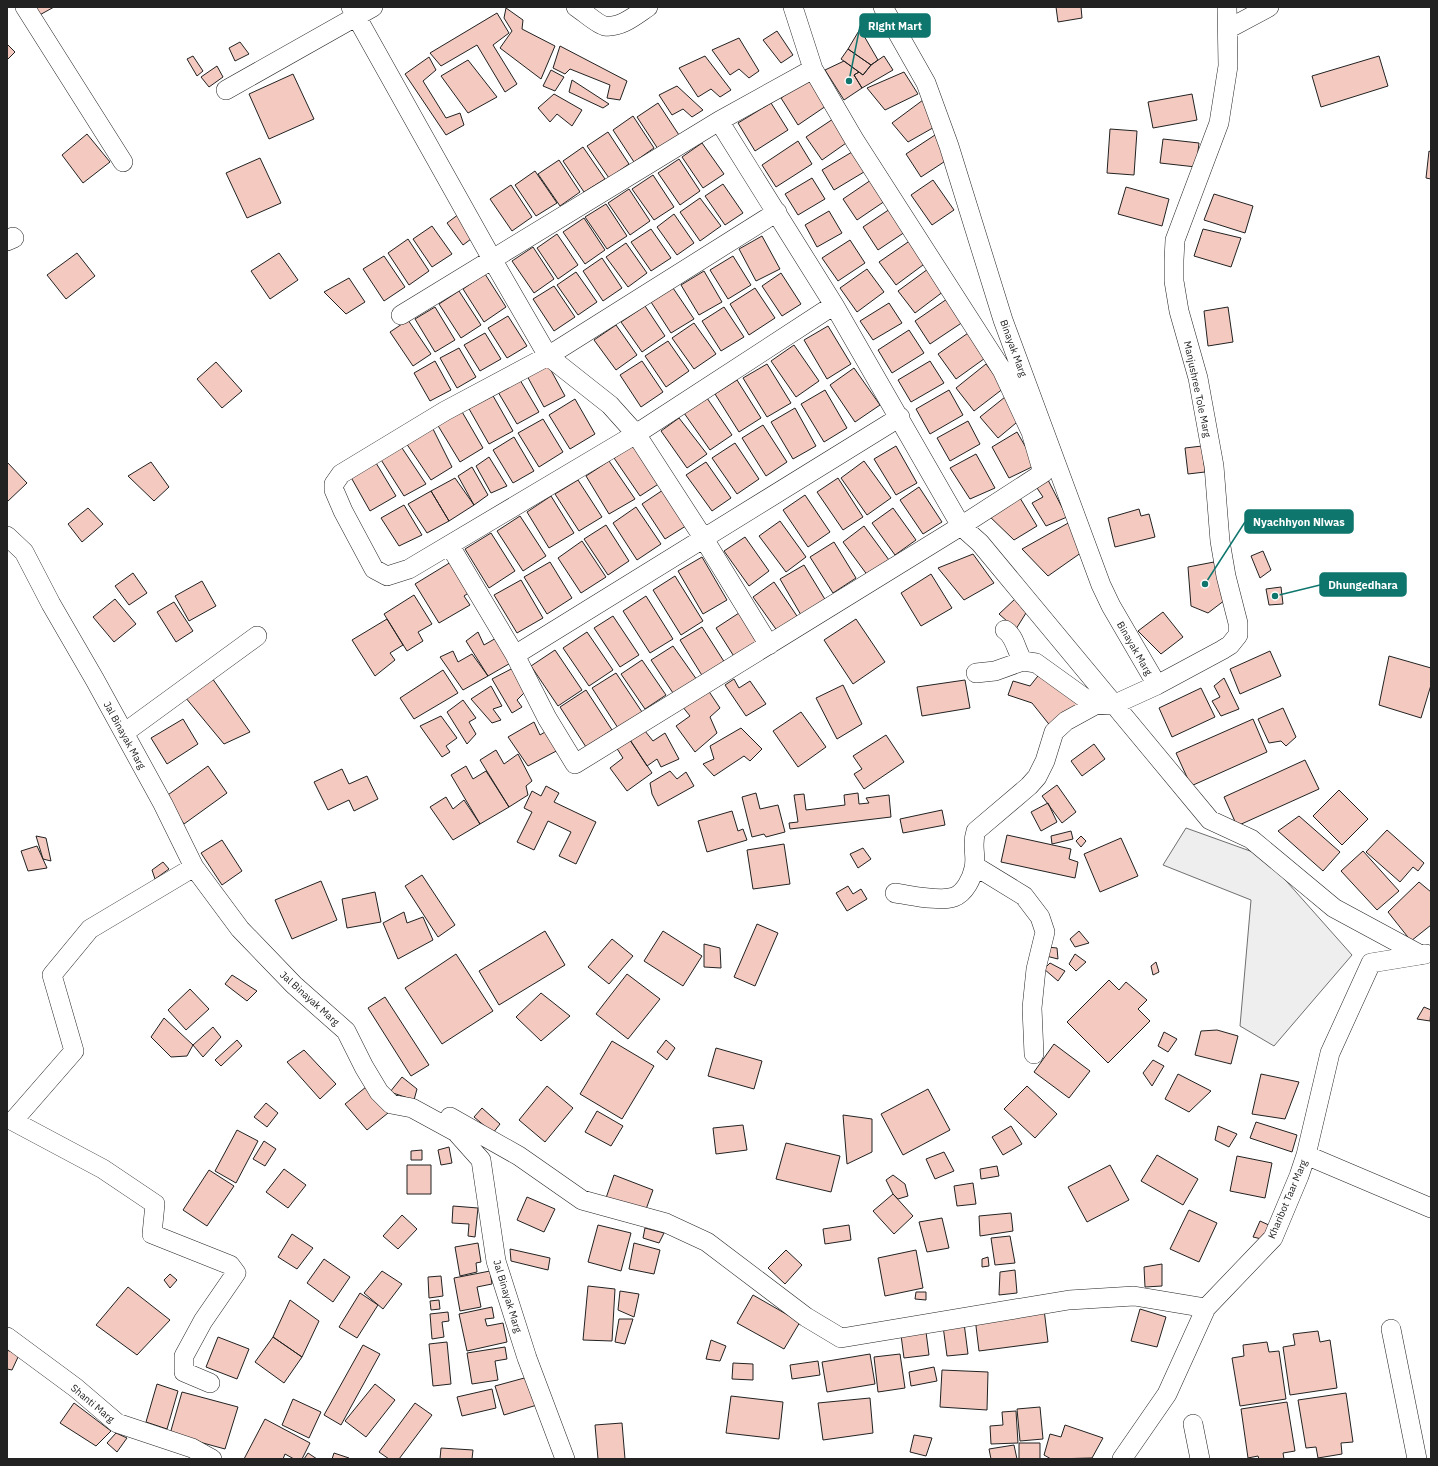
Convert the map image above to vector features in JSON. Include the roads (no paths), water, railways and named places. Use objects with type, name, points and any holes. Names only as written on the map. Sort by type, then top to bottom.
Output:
[{"type":"street","points":[[25,7],[123,162]]},
{"type":"street","points":[[226,90],[354,12],[373,7]]},
{"type":"street","points":[[576,7],[604,26],[617,25],[628,21],[648,7]]},
{"type":"street","points":[[450,546],[515,655],[547,718],[575,764],[961,526],[1043,473],[1031,432],[1013,391],[988,346],[948,287],[855,141],[813,69],[793,7]]},
{"type":"street","name":"Binayak Marg","points":[[883,7],[928,90],[949,146],[1003,320],[1101,586],[1157,686]]},
{"type":"street","name":"Manjushree Tole Marg","points":[[975,866],[973,840],[976,831],[1029,786],[1037,777],[1045,761],[1054,732],[1066,721],[1105,704],[1157,686],[1230,645],[1238,635],[1238,623],[1226,576],[1220,541],[1214,466],[1198,378],[1179,311],[1174,281],[1176,240],[1219,123],[1228,66],[1227,7]]},
{"type":"street","points":[[1228,29],[1269,7]]},
{"type":"street","points":[[354,12],[548,356],[610,405],[636,434],[704,539],[769,645]]},
{"type":"street","points":[[401,315],[720,121],[813,69]]},
{"type":"street","points":[[720,121],[834,305],[900,417],[961,526],[980,543],[1061,639],[1105,704],[1210,820],[1251,839],[1334,908],[1426,954]]},
{"type":"street","points":[[776,212],[548,356],[446,411],[341,474],[334,484],[334,490],[343,511],[374,569],[387,576],[410,569],[636,434],[834,305]]},
{"type":"street","points":[[515,655],[900,417]]},
{"type":"street","name":"Jal Binayak Marg","points":[[7,536],[24,552],[51,604],[163,804],[194,867],[240,928],[294,985],[346,1031],[364,1067],[379,1092],[391,1104],[412,1108],[456,1132],[481,1160],[496,1261],[527,1358],[565,1459]]},
{"type":"street","points":[[1005,630],[1010,633],[1022,661]]},
{"type":"street","points":[[124,733],[257,636]]},
{"type":"street","points":[[976,672],[996,670],[1022,661],[1036,663],[1093,704],[1105,704]]},
{"type":"street","points":[[895,893],[938,898],[954,897],[967,886],[972,878],[975,866],[1024,896],[1040,917],[1045,932],[1036,969],[1032,1008],[1034,1054]]},
{"type":"street","points":[[194,867],[90,929],[52,976],[74,1051],[13,1121],[103,1169],[155,1204],[152,1234],[230,1265],[236,1272],[203,1321],[184,1356],[184,1372],[210,1383]]},
{"type":"street","name":"Kharibot Taar Marg","points":[[1122,1459],[1167,1394],[1206,1308],[1273,1238],[1299,1176],[1306,1155],[1330,1053],[1371,963],[1426,954]]},
{"type":"street","points":[[412,1108],[442,1113],[519,1156],[582,1200],[666,1223],[707,1242],[806,1317],[842,1338],[1069,1300],[1134,1296],[1206,1308]]},
{"type":"street","points":[[1306,1155],[1431,1208]]},
{"type":"street","points":[[1391,1329],[1417,1459]]},
{"type":"street","name":"Shanti Marg","points":[[7,1337],[76,1388],[117,1423],[192,1448],[212,1459]]},
{"type":"street","points":[[1193,1424],[1200,1459]]},
{"type":"place","name":"Right Mart","points":[[849,81]]},
{"type":"place","name":"Nyachhyon Niwas","points":[[1205,584]]},
{"type":"place","name":"Dhungedhara","points":[[1275,596]]}]
